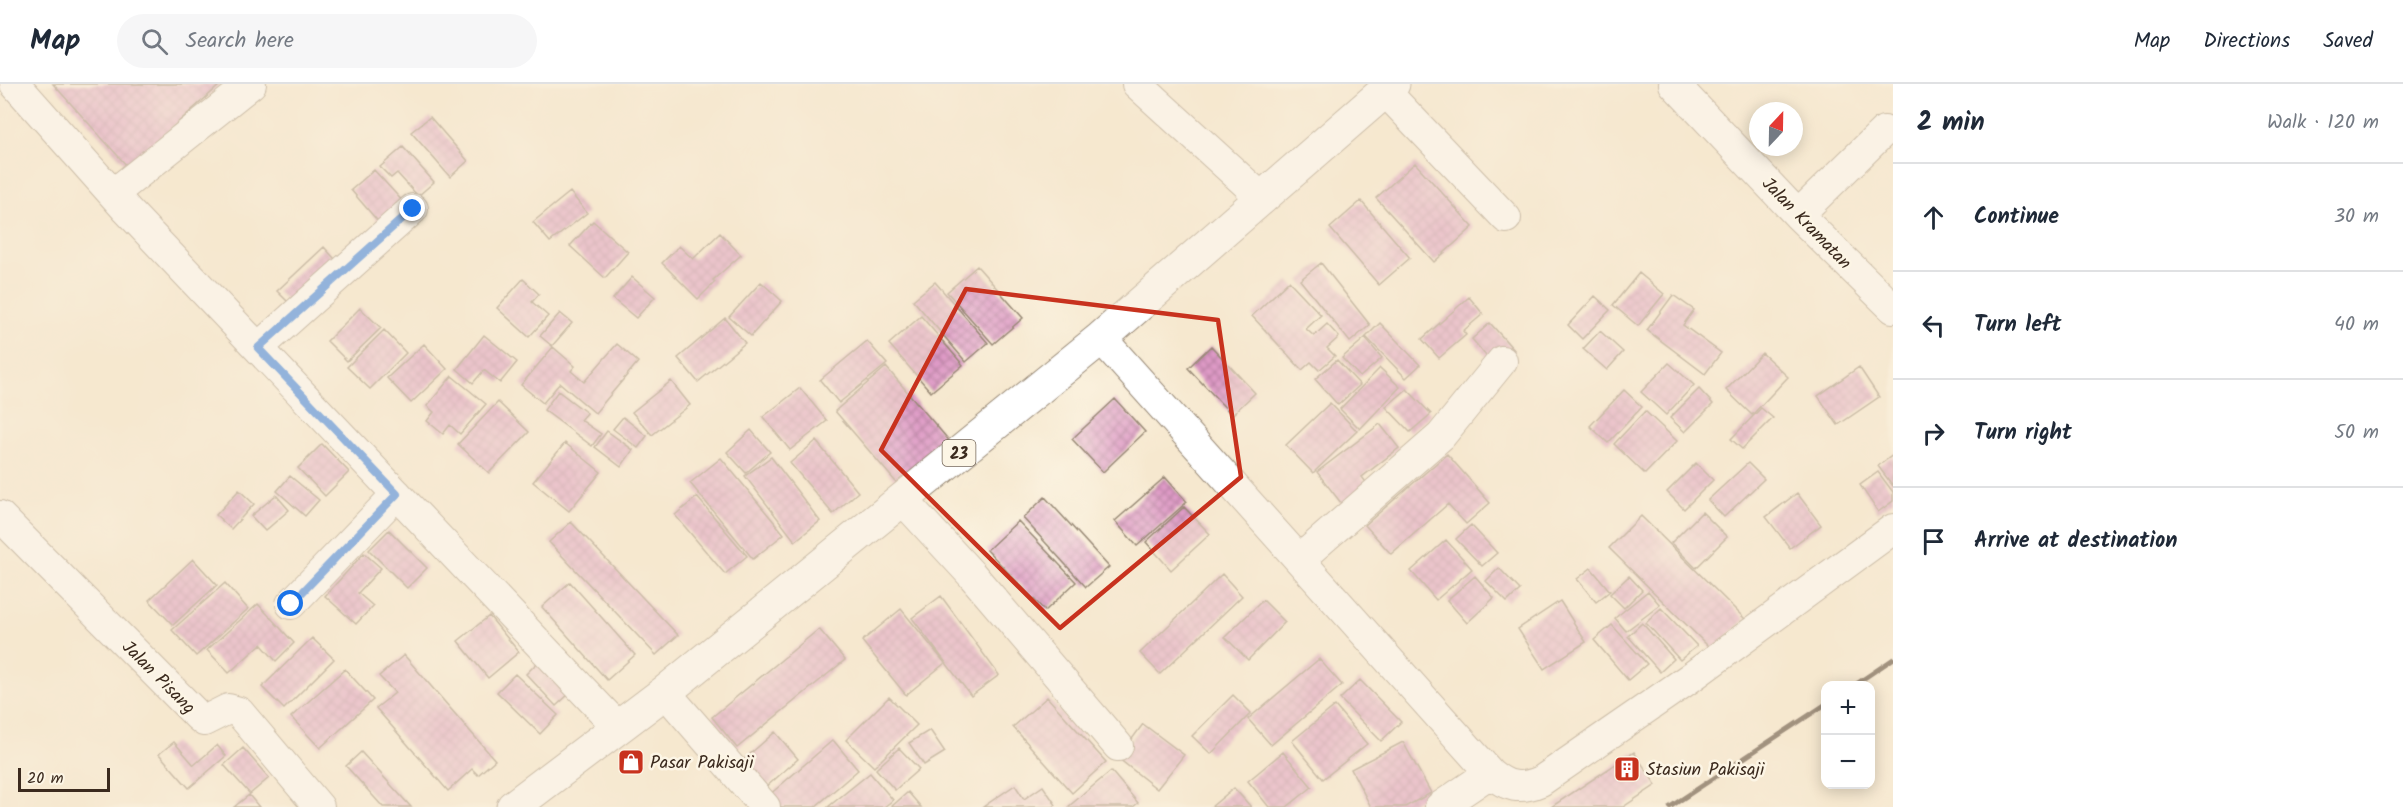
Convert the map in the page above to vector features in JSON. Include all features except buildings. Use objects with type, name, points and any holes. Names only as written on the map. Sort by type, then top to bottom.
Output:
[{"type":"highway","name":"23","points":[[513,807],[665,692],[1101,338],[1388,87]]},
{"type":"street","points":[[15,84],[112,194],[618,727]]},
{"type":"street","points":[[112,194],[250,84]]},
{"type":"street","points":[[1137,84],[1262,198]]},
{"type":"street","name":"Jalan Kramatan","points":[[1674,84],[1798,215],[1893,308]]},
{"type":"street","points":[[1388,87],[1506,218]]},
{"type":"street","points":[[1798,215],[1884,131]]},
{"type":"street","points":[[258,348],[413,209]]},
{"type":"street","points":[[1101,338],[1490,773],[1502,783],[1524,789],[1541,781],[1690,678],[1893,529]]},
{"type":"street","points":[[1300,559],[1441,436],[1502,361]]},
{"type":"street","points":[[291,604],[397,494]]},
{"type":"street","points":[[902,499],[972,575],[1118,746]]},
{"type":"street","name":"Jalan Pisang","points":[[0,516],[204,721],[228,710],[239,712],[319,807]]},
{"type":"street","points":[[665,692],[765,807]]},
{"type":"street","points":[[1440,807],[1490,773]]},
{"type":"highlighted area","points":[[966,289],[1218,320],[1241,477],[1060,628],[881,450]]},
{"type":"railway","points":[[1860,681],[1893,659]]},
{"type":"railway","points":[[1670,807],[1821,707]]},
{"type":"place","name":"Pasar Pakisaji","points":[[631,762]]},
{"type":"place","name":"Stasiun Pakisaji","points":[[1627,769]]},
{"type":"route","points":[[291,604],[397,494],[258,348],[413,209]]}]
